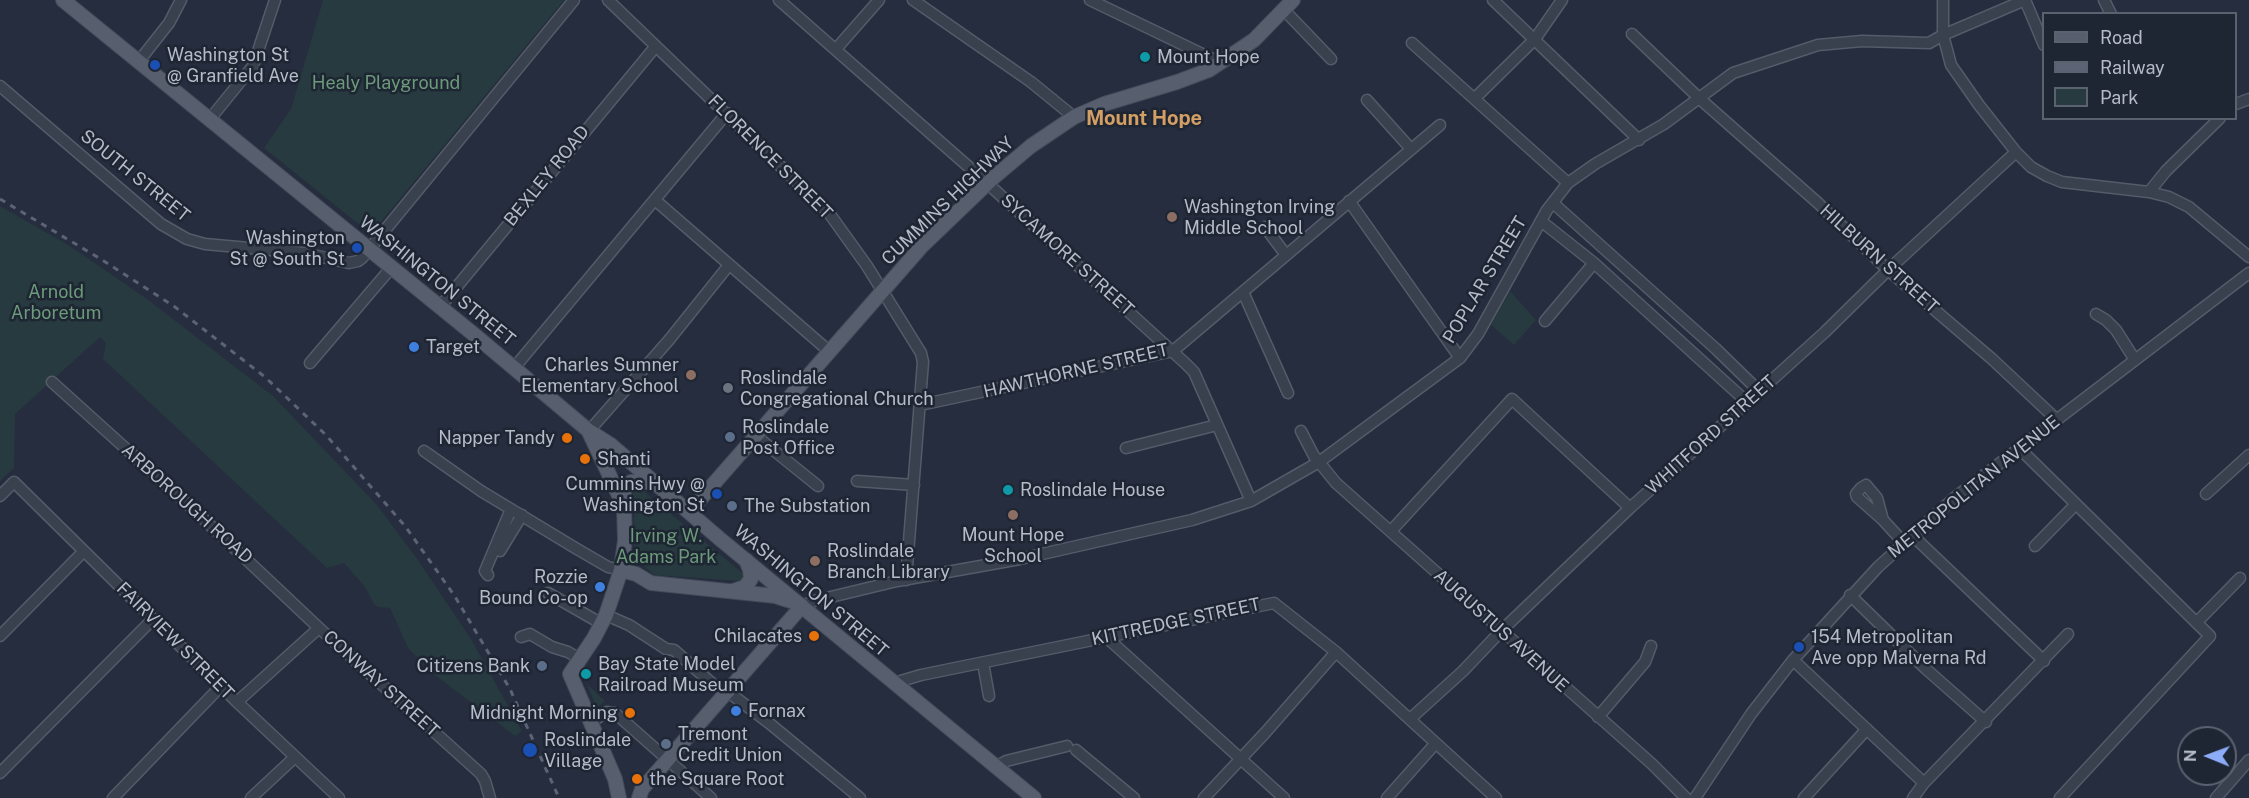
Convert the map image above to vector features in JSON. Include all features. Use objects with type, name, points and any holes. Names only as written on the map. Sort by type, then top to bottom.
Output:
[{"type":"main road","name":"WASHINGTON STREET","points":[[64,0],[589,431],[611,445],[1034,798]]},
{"type":"main road","name":"CUMMINS HIGHWAY","points":[[689,512],[922,246],[987,183],[1031,146],[1074,117],[1132,94],[1177,82],[1221,63],[1254,39],[1289,5]]},
{"type":"main road","points":[[589,431],[624,506]]},
{"type":"main road","points":[[619,798],[615,779],[570,674],[604,619],[621,570],[625,540],[624,491],[631,482],[655,482]]},
{"type":"main road","points":[[731,591],[745,587],[751,579],[746,560]]},
{"type":"main road","points":[[615,779],[623,789],[640,794],[802,606],[775,596],[651,583],[636,574],[621,570]]},
{"type":"street","points":[[139,61],[169,22],[181,0]]},
{"type":"street","points":[[210,119],[253,66],[275,0]]},
{"type":"street","points":[[369,249],[574,0]]},
{"type":"street","name":"FLORENCE STREET","points":[[608,0],[829,213],[867,266],[921,353],[923,362],[906,580]]},
{"type":"street","name":"SYCAMORE STREET","points":[[779,0],[987,183],[1194,372],[1251,501]]},
{"type":"street","points":[[836,49],[879,0]]},
{"type":"street","points":[[913,0],[1031,82],[1074,117]]},
{"type":"street","points":[[1090,0],[1221,63]]},
{"type":"street","points":[[1493,0],[1639,140]]},
{"type":"street","points":[[1475,98],[1536,39],[1562,0]]},
{"type":"street","points":[[1943,0],[1943,34],[1946,49],[1957,75],[2016,152],[2031,167],[2062,182],[2149,192],[2169,197],[2189,207],[2249,257]]},
{"type":"street","points":[[2025,0],[2042,42]]},
{"type":"street","name":"POPLAR STREET","points":[[802,606],[814,601],[906,580],[1020,559],[1193,520],[1251,501],[1319,462],[1460,358],[1478,334],[1541,221],[1568,183],[1595,164],[1639,140],[1700,99],[1733,73],[1818,45],[1862,41],[1929,43],[1943,34],[2025,0]]},
{"type":"street","points":[[1289,5],[1331,59]]},
{"type":"street","name":"HILBURN STREET","points":[[1632,34],[1700,99],[1818,203],[1888,270],[1992,359],[2056,419]]},
{"type":"street","points":[[1413,43],[1568,183]]},
{"type":"street","name":"BEXLEY ROAD","points":[[440,307],[656,46]]},
{"type":"street","name":"SOUTH STREET","points":[[0,86],[161,224],[187,239],[205,244],[304,253],[349,263],[358,261],[369,249]]},
{"type":"street","points":[[1367,100],[1411,149]]},
{"type":"street","points":[[514,368],[727,113]]},
{"type":"street","points":[[2149,192],[2166,171],[2218,120]]},
{"type":"street","name":"HAWTHORNE STREET","points":[[920,405],[1173,351],[1440,125]]},
{"type":"street","name":"WHITFORD STREET","points":[[1410,719],[1463,671],[1501,631],[1630,508],[1825,332],[1888,270],[2016,152]]},
{"type":"street","points":[[655,200],[830,352]]},
{"type":"street","points":[[1349,201],[1460,358]]},
{"type":"street","points":[[1553,203],[1716,349],[1759,391]]},
{"type":"street","points":[[1541,221],[1594,263],[1747,402]]},
{"type":"street","points":[[1265,227],[1286,255]]},
{"type":"street","points":[[1545,321],[1594,263]]},
{"type":"street","points":[[589,431],[669,340],[729,265]]},
{"type":"street","points":[[310,363],[391,268]]},
{"type":"street","name":"METROPOLITAN AVENUE","points":[[1695,798],[1751,714],[1793,660],[1850,595],[1908,539],[1953,499],[2249,273]]},
{"type":"street","points":[[1243,292],[1288,393]]},
{"type":"street","points":[[2096,314],[2116,330],[2135,360]]},
{"type":"street","name":"ARBOROUGH ROAD","points":[[52,382],[320,628]]},
{"type":"street","points":[[1391,531],[1512,399],[1630,508]]},
{"type":"street","points":[[1126,448],[1217,425]]},
{"type":"street","name":"AUGUSTUS AVENUE","points":[[1301,430],[1319,462],[1336,483],[1686,798]]},
{"type":"street","points":[[756,435],[818,486]]},
{"type":"street","points":[[2019,448],[2210,636],[2060,798]]},
{"type":"street","points":[[424,451],[453,472],[608,567],[621,570]]},
{"type":"street","points":[[2206,495],[2249,455]]},
{"type":"street","points":[[857,481],[914,485]]},
{"type":"street","name":"FAIRVIEW STREET","points":[[0,496],[14,482],[294,758],[339,798]]},
{"type":"street","points":[[2036,546],[2076,504]]},
{"type":"street","points":[[512,509],[485,571],[488,574],[522,515]]},
{"type":"street","points":[[1883,520],[1908,539],[2044,661]]},
{"type":"street","points":[[0,636],[84,551]]},
{"type":"street","points":[[2197,622],[2240,578]]},
{"type":"street","points":[[548,593],[604,619],[629,625],[666,649],[674,650],[716,687],[727,691],[860,798]]},
{"type":"street","points":[[1850,595],[1926,669],[1986,722]]},
{"type":"street","name":"KITTREDGE STREET","points":[[894,683],[921,675],[1105,636],[1274,603],[1336,652],[1494,797]]},
{"type":"street","points":[[0,773],[153,619]]},
{"type":"street","name":"CONWAY STREET","points":[[237,702],[320,628],[481,774],[487,797]]},
{"type":"street","points":[[521,637],[530,634],[579,659]]},
{"type":"street","points":[[1913,798],[1924,783],[1986,722],[2068,634]]},
{"type":"street","points":[[1105,636],[1284,798]]},
{"type":"street","points":[[1598,717],[1645,662],[1651,646]]},
{"type":"street","points":[[1204,798],[1336,652]]},
{"type":"street","points":[[1793,660],[1924,783]]},
{"type":"street","points":[[983,663],[989,696]]},
{"type":"street","points":[[113,798],[221,686]]},
{"type":"street","points":[[591,722],[606,712],[615,713],[711,798]]},
{"type":"street","points":[[1803,798],[1867,729]]},
{"type":"street","points":[[1387,798],[1435,744]]},
{"type":"street","points":[[996,767],[1006,761],[1072,748],[1134,798]]},
{"type":"street","points":[[251,798],[294,758]]},
{"type":"street","points":[[2216,798],[2249,760]]},
{"type":"green space","name":"Healy Playground","points":[[323,0],[564,0],[371,234],[264,148],[291,109]]},
{"type":"green space","name":"Arnold Arboretum","points":[[0,206],[70,246],[147,299],[273,396],[377,505],[418,560],[471,639],[522,731],[515,736],[435,675],[408,648],[390,608],[378,607],[374,604],[365,587],[344,563],[327,568],[103,359],[106,343],[100,337],[15,414],[14,468],[0,481]]},
{"type":"green space","points":[[1510,291],[1536,320],[1514,345],[1491,325]]},
{"type":"green space","name":"Irving W. Adams Park","points":[[640,488],[741,572],[744,575],[742,581],[655,575],[637,560],[634,550],[632,497],[633,491]]},
{"type":"green space","points":[[586,683],[604,700],[598,707],[596,706]]},
{"type":"railway","points":[[0,199],[175,307],[265,377],[326,435],[405,526],[454,595],[510,689],[559,798]]},
{"type":"place","name":"Mount Hope","points":[[1145,57]]},
{"type":"place","name":"Washington St @ Granfield Ave","points":[[155,65]]},
{"type":"place","name":"Washington Irving Middle School","points":[[1172,217]]},
{"type":"place","name":"Washington St @ South St","points":[[357,248]]},
{"type":"place","name":"Target","points":[[414,347]]},
{"type":"place","name":"Charles Sumner Elementary School","points":[[691,375]]},
{"type":"place","name":"Roslindale Congregational Church","points":[[728,388]]},
{"type":"place","name":"Roslindale Post Office","points":[[730,437]]},
{"type":"place","name":"Napper Tandy","points":[[567,438]]},
{"type":"place","name":"Shanti","points":[[585,459]]},
{"type":"place","name":"Roslindale House","points":[[1008,490]]},
{"type":"place","name":"Cummins Hwy @ Washington St","points":[[717,494]]},
{"type":"place","name":"The Substation","points":[[732,506]]},
{"type":"place","name":"Mount Hope School","points":[[1013,515]]},
{"type":"place","name":"Roslindale Branch Library","points":[[815,561]]},
{"type":"place","name":"Rozzie Bound Co-op","points":[[600,587]]},
{"type":"place","name":"Chilacates","points":[[814,636]]},
{"type":"place","name":"154 Metropolitan Ave opp Malverna Rd","points":[[1799,647]]},
{"type":"place","name":"Citizens Bank","points":[[542,666]]},
{"type":"place","name":"Bay State Model Railroad Museum","points":[[586,674]]},
{"type":"place","name":"Fornax","points":[[736,711]]},
{"type":"place","name":"Midnight Morning","points":[[630,713]]},
{"type":"place","name":"Tremont Credit Union","points":[[666,744]]},
{"type":"place","name":"Roslindale Village","points":[[530,750]]},
{"type":"place","name":"the Square Root","points":[[637,779]]},
{"type":"district","name":"Mount Hope","points":[[1144,119]]}]
